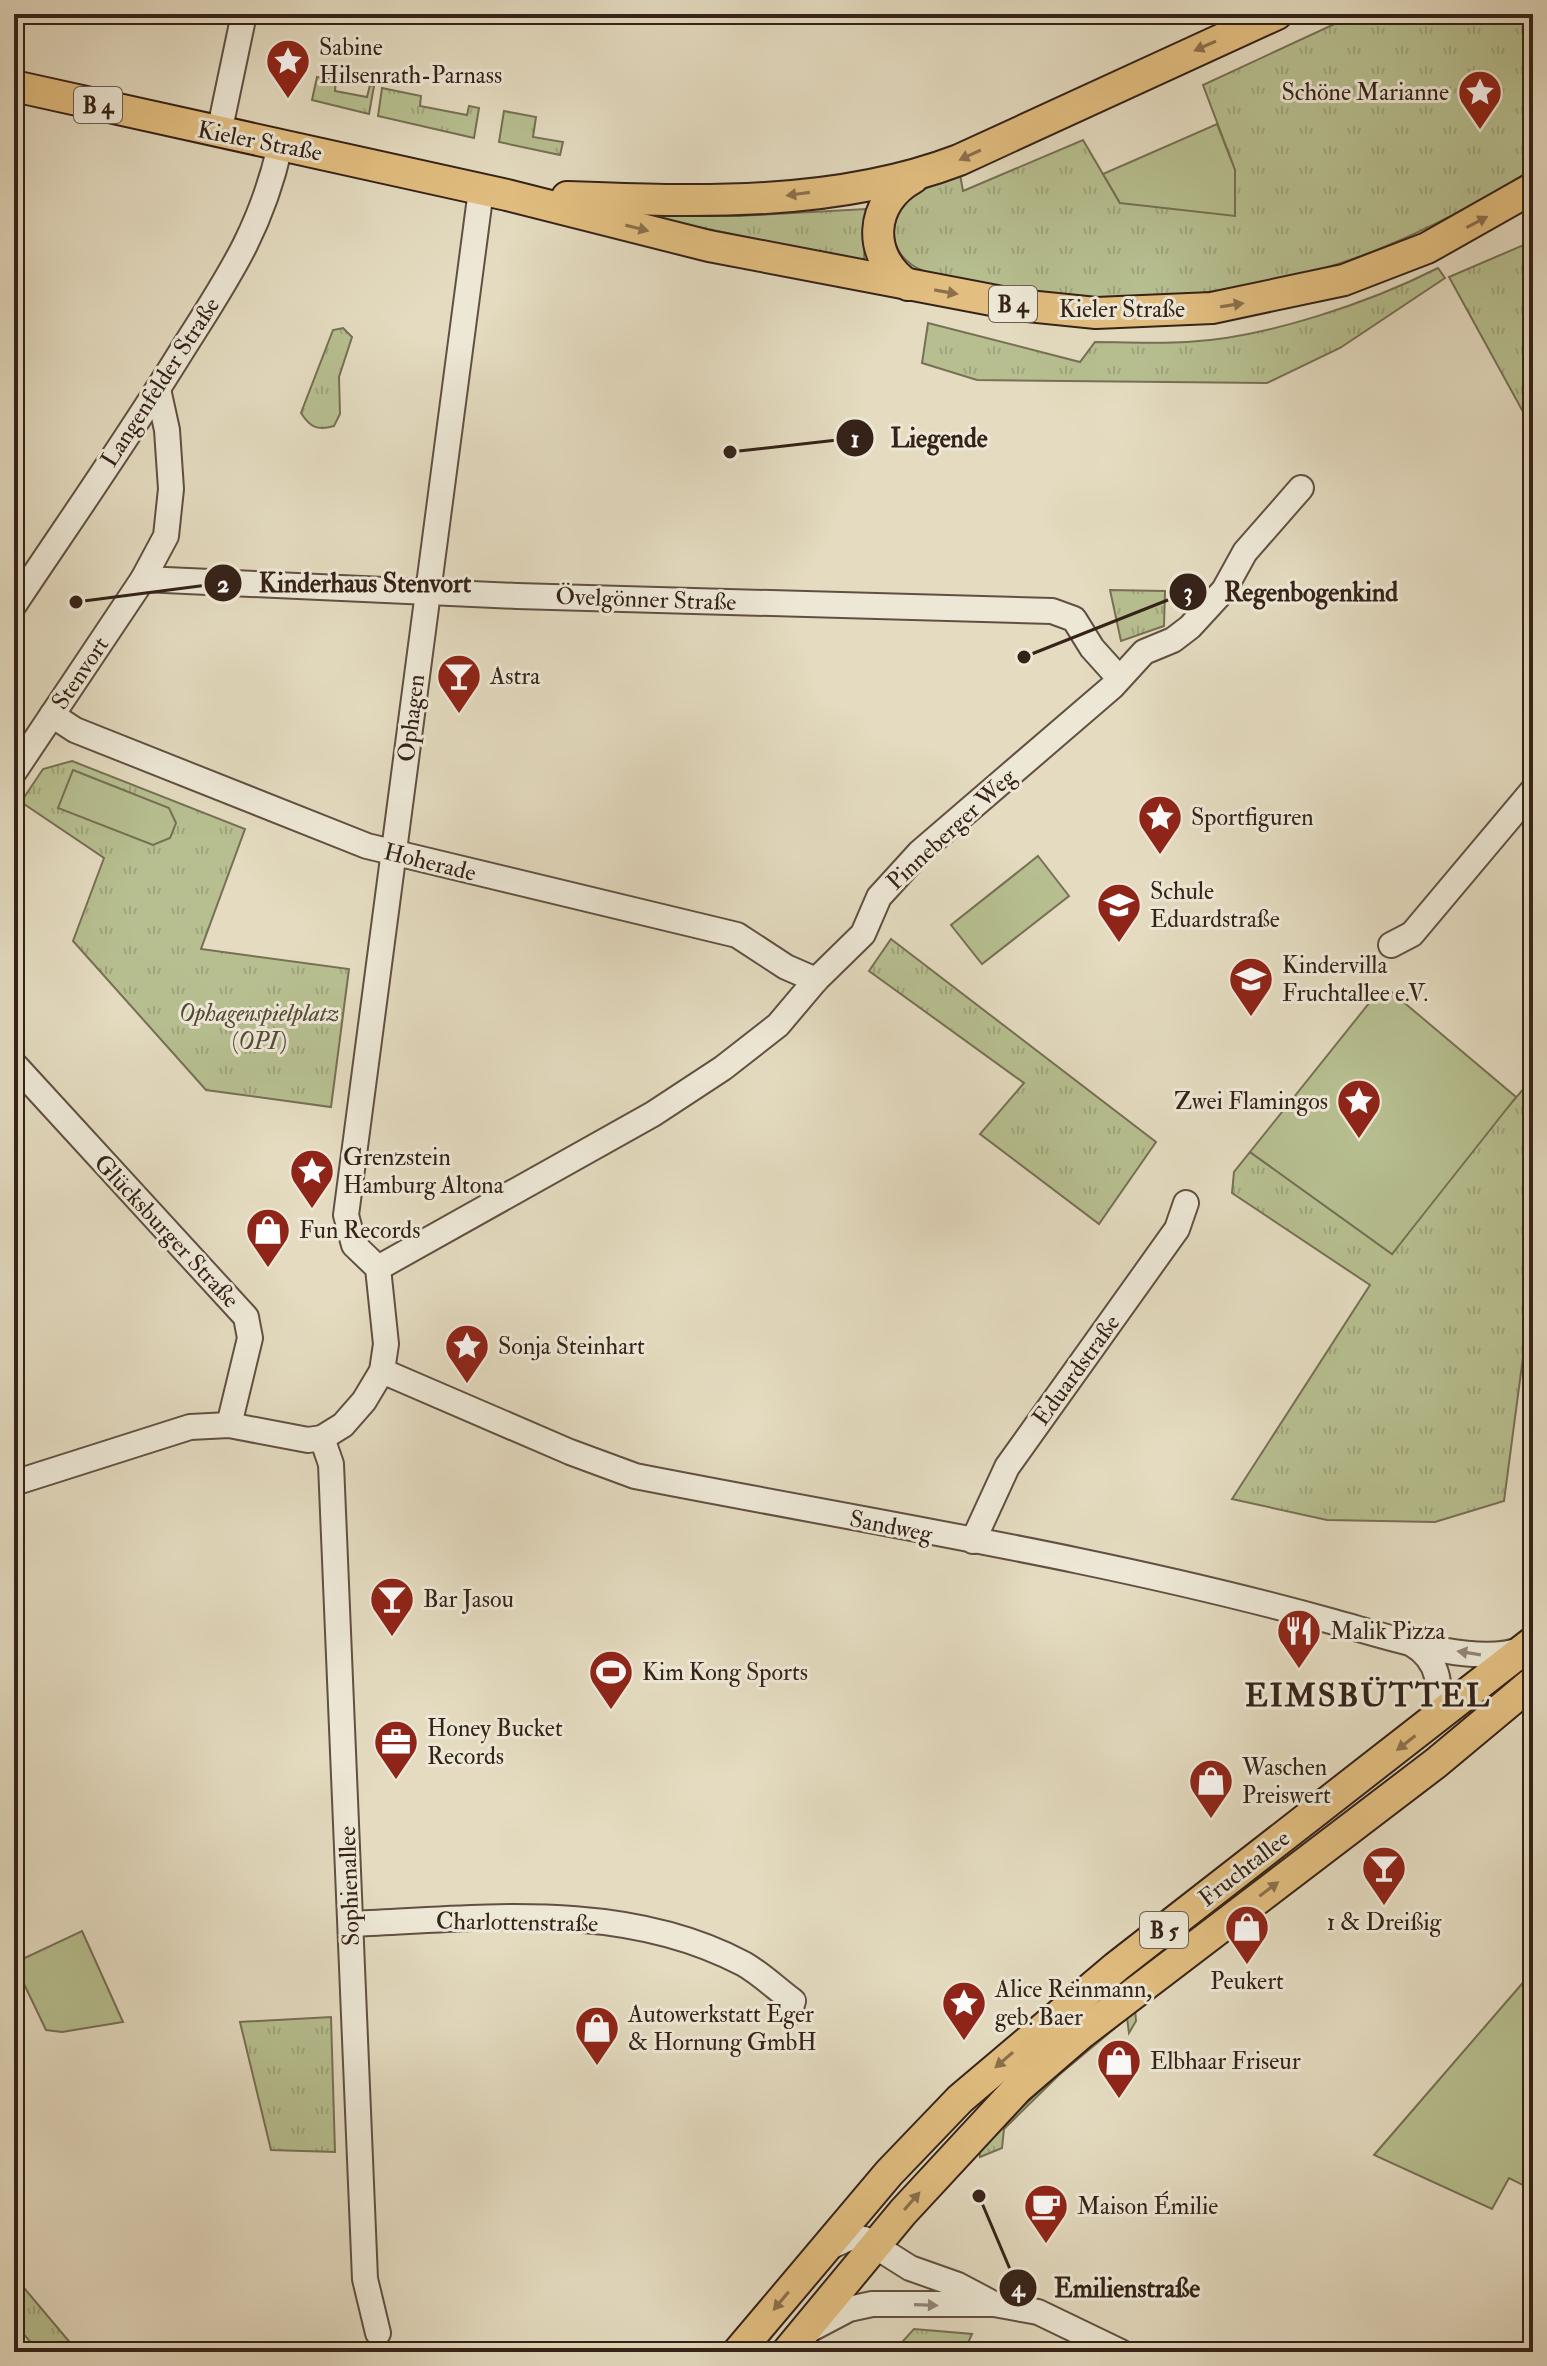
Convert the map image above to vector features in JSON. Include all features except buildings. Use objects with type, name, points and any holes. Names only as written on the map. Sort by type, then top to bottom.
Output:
[{"type":"main road","name":"Kieler Straße","points":[[494,193],[677,202],[772,197],[913,178],[967,157],[1277,14]]},
{"type":"main road","name":"Kieler Straße","points":[[14,86],[494,193],[709,246],[1018,305],[1096,313],[1173,312],[1302,292],[1387,265],[1439,242],[1533,188]]},
{"type":"main road","name":"B 4","points":[[908,285],[885,262],[877,230],[888,199],[913,178]]},
{"type":"main road","name":"Fruchtallee","points":[[738,2352],[823,2250],[960,2099],[1038,2030],[1529,1645]]},
{"type":"main road","name":"Fruchtallee","points":[[793,2345],[949,2159],[1008,2099],[1082,2033],[1436,1763],[1533,1682]]},
{"type":"street","points":[[219,133],[244,14]]},
{"type":"street","name":"Langenfelder Straße","points":[[14,605],[158,389],[250,241],[270,190],[280,146]]},
{"type":"street","name":"Ophagen","points":[[378,1268],[354,1245],[346,1215],[427,589],[494,193]]},
{"type":"street","name":"Stenvort","points":[[14,772],[143,579],[166,536],[171,489],[167,430],[158,389]]},
{"type":"street","name":"Pinneberger Weg","points":[[378,1268],[576,1159],[723,1068],[778,1025],[816,980],[863,934],[879,897],[920,852],[1119,678],[1144,652],[1173,640],[1190,627],[1224,590],[1245,552],[1301,488]]},
{"type":"street","name":"Övelgönner Straße","points":[[143,579],[427,589],[517,596],[1052,611],[1074,619],[1092,648],[1119,678]]},
{"type":"street","name":"Hoherade","points":[[52,715],[75,730],[395,855],[737,935],[786,967],[816,980]]},
{"type":"street","points":[[1391,945],[1412,934],[1533,790]]},
{"type":"street","name":"Glücksburger Straße","points":[[14,1064],[246,1317],[250,1338],[229,1425]]},
{"type":"street","name":"Eduardstraße","points":[[973,1541],[1007,1467],[1177,1229],[1186,1203]]},
{"type":"street","points":[[14,1483],[190,1427],[229,1425],[292,1438],[322,1438],[345,1423],[364,1401],[382,1371],[386,1344],[378,1268]]},
{"type":"street","name":"Sandweg","points":[[382,1371],[570,1452],[635,1476],[1194,1584],[1412,1644],[1496,1656],[1529,1645]]},
{"type":"street","name":"Sophienallee","points":[[322,1438],[331,1464],[365,2279],[378,2333]]},
{"type":"street","points":[[1412,1644],[1423,1650],[1436,1669],[1440,1690],[1435,1720]]},
{"type":"street","name":"Charlottenstraße","points":[[351,1924],[565,1918],[635,1926],[700,1945],[746,1965],[793,2001],[789,2014]]},
{"type":"street","points":[[823,2250],[849,2238],[877,2245],[910,2268],[958,2285],[994,2304]]},
{"type":"street","points":[[793,2345],[817,2324],[858,2306],[994,2304],[1038,2312],[1121,2352]]},
{"type":"green space","points":[[1356,14],[1533,14],[1533,169],[1459,212],[1382,248],[1302,275],[1218,291],[1117,299],[1034,293],[925,271],[908,262],[897,248],[895,222],[899,211],[915,194],[960,174],[963,191],[1083,140],[1120,203],[1235,170],[1203,85]]},
{"type":"green space","points":[[317,77],[336,80],[335,91],[367,97],[370,85],[374,86],[369,114],[312,100]]},
{"type":"green space","points":[[382,88],[421,96],[420,106],[467,115],[469,106],[479,108],[474,138],[378,116]]},
{"type":"green space","points":[[504,111],[536,117],[533,137],[563,142],[560,155],[499,142]]},
{"type":"green space","points":[[1217,124],[1235,170],[1235,216],[1120,203],[1103,174]]},
{"type":"green space","points":[[866,209],[864,261],[648,217],[645,212],[739,216]]},
{"type":"green space","points":[[1533,241],[1533,430],[1449,277]]},
{"type":"green space","points":[[1438,268],[1445,278],[1340,348],[1267,383],[977,380],[922,363],[928,323],[1080,362],[1095,342],[1187,342],[1283,326],[1349,306]]},
{"type":"green space","points":[[343,328],[352,337],[339,377],[340,414],[334,426],[318,428],[301,413],[333,330]]},
{"type":"green space","points":[[1110,590],[1165,591],[1164,626],[1121,641]]},
{"type":"green space","name":"Ophagenspielplatz (OPI)","points":[[72,761],[245,829],[201,949],[349,969],[331,1107],[206,1090],[73,941],[104,858],[21,802],[43,769]]},
{"type":"green space","points":[[73,770],[169,808],[176,823],[170,838],[153,845],[58,808]]},
{"type":"green space","points":[[1038,856],[1069,896],[982,964],[951,925]]},
{"type":"green space","points":[[891,939],[1156,1142],[1099,1224],[980,1134],[1024,1083],[869,971]]},
{"type":"green space","points":[[1388,989],[1516,1097],[1392,1254],[1250,1152],[1378,992]]},
{"type":"green space","points":[[1533,1078],[1533,1358],[1523,1357],[1504,1501],[1435,1522],[1327,1520],[1232,1499],[1370,1285],[1232,1193],[1234,1172],[1250,1152],[1392,1254],[1481,1138]]},
{"type":"green space","points":[[82,1931],[123,2022],[62,2032],[46,2030],[14,1963]]},
{"type":"green space","points":[[1533,1971],[1533,2190],[1509,2178],[1492,2209],[1374,2155]]},
{"type":"green space","points":[[1135,2009],[1136,2021],[1129,2033],[1127,2018],[1059,2075],[1004,2129],[1002,2148],[980,2157],[979,2150],[1057,2073]]},
{"type":"green space","points":[[331,2017],[335,2152],[271,2150],[240,2022]]},
{"type":"green space","points":[[14,2276],[78,2352],[39,2352],[14,2323]]},
{"type":"green space","points":[[914,2329],[972,2334],[964,2352],[893,2352]]},
{"type":"place","name":"Sabine Hilsenrath-Parnass","points":[[288,100]]},
{"type":"place","name":"Schöne Marianne","points":[[1480,131]]},
{"type":"place","name":"Liegende","points":[[730,452]]},
{"type":"place","name":"Kinderhaus Stenvort","points":[[76,602]]},
{"type":"place","name":"Regenbogenkind","points":[[1024,657]]},
{"type":"place","name":"Astra","points":[[459,715]]},
{"type":"place","name":"Sportfiguren","points":[[1160,856]]},
{"type":"place","name":"Schule Eduardstraße","points":[[1119,944]]},
{"type":"place","name":"Kindervilla Fruchtallee e.V.","points":[[1251,1018]]},
{"type":"place","name":"Zwei Flamingos","points":[[1359,1140]]},
{"type":"place","name":"Grenzstein Hamburg Altona","points":[[312,1210]]},
{"type":"place","name":"Fun Records","points":[[268,1269]]},
{"type":"place","name":"Sonja Steinhart","points":[[467,1385]]},
{"type":"place","name":"Bar Jasou","points":[[392,1638]]},
{"type":"place","name":"Malik Pizza","points":[[1299,1670]]},
{"type":"place","name":"Kim Kong Sports","points":[[611,1711]]},
{"type":"place","name":"Honey Bucket Records","points":[[396,1781]]},
{"type":"place","name":"Waschen Preiswert","points":[[1211,1820]]},
{"type":"place","name":"1 & Dreißig","points":[[1384,1907]]},
{"type":"place","name":"Peukert","points":[[1247,1966]]},
{"type":"place","name":"Alice Reinmann, geb. Baer","points":[[964,2042]]},
{"type":"place","name":"Autowerkstatt Eger & Hornung GmbH","points":[[597,2067]]},
{"type":"place","name":"Elbhaar Friseur","points":[[1119,2100]]},
{"type":"place","name":"Emilienstraße","points":[[979,2196]]},
{"type":"place","name":"Maison Émilie","points":[[1046,2245]]},
{"type":"district","name":"EIMSBÜTTEL","points":[[1368,1695]]}]
